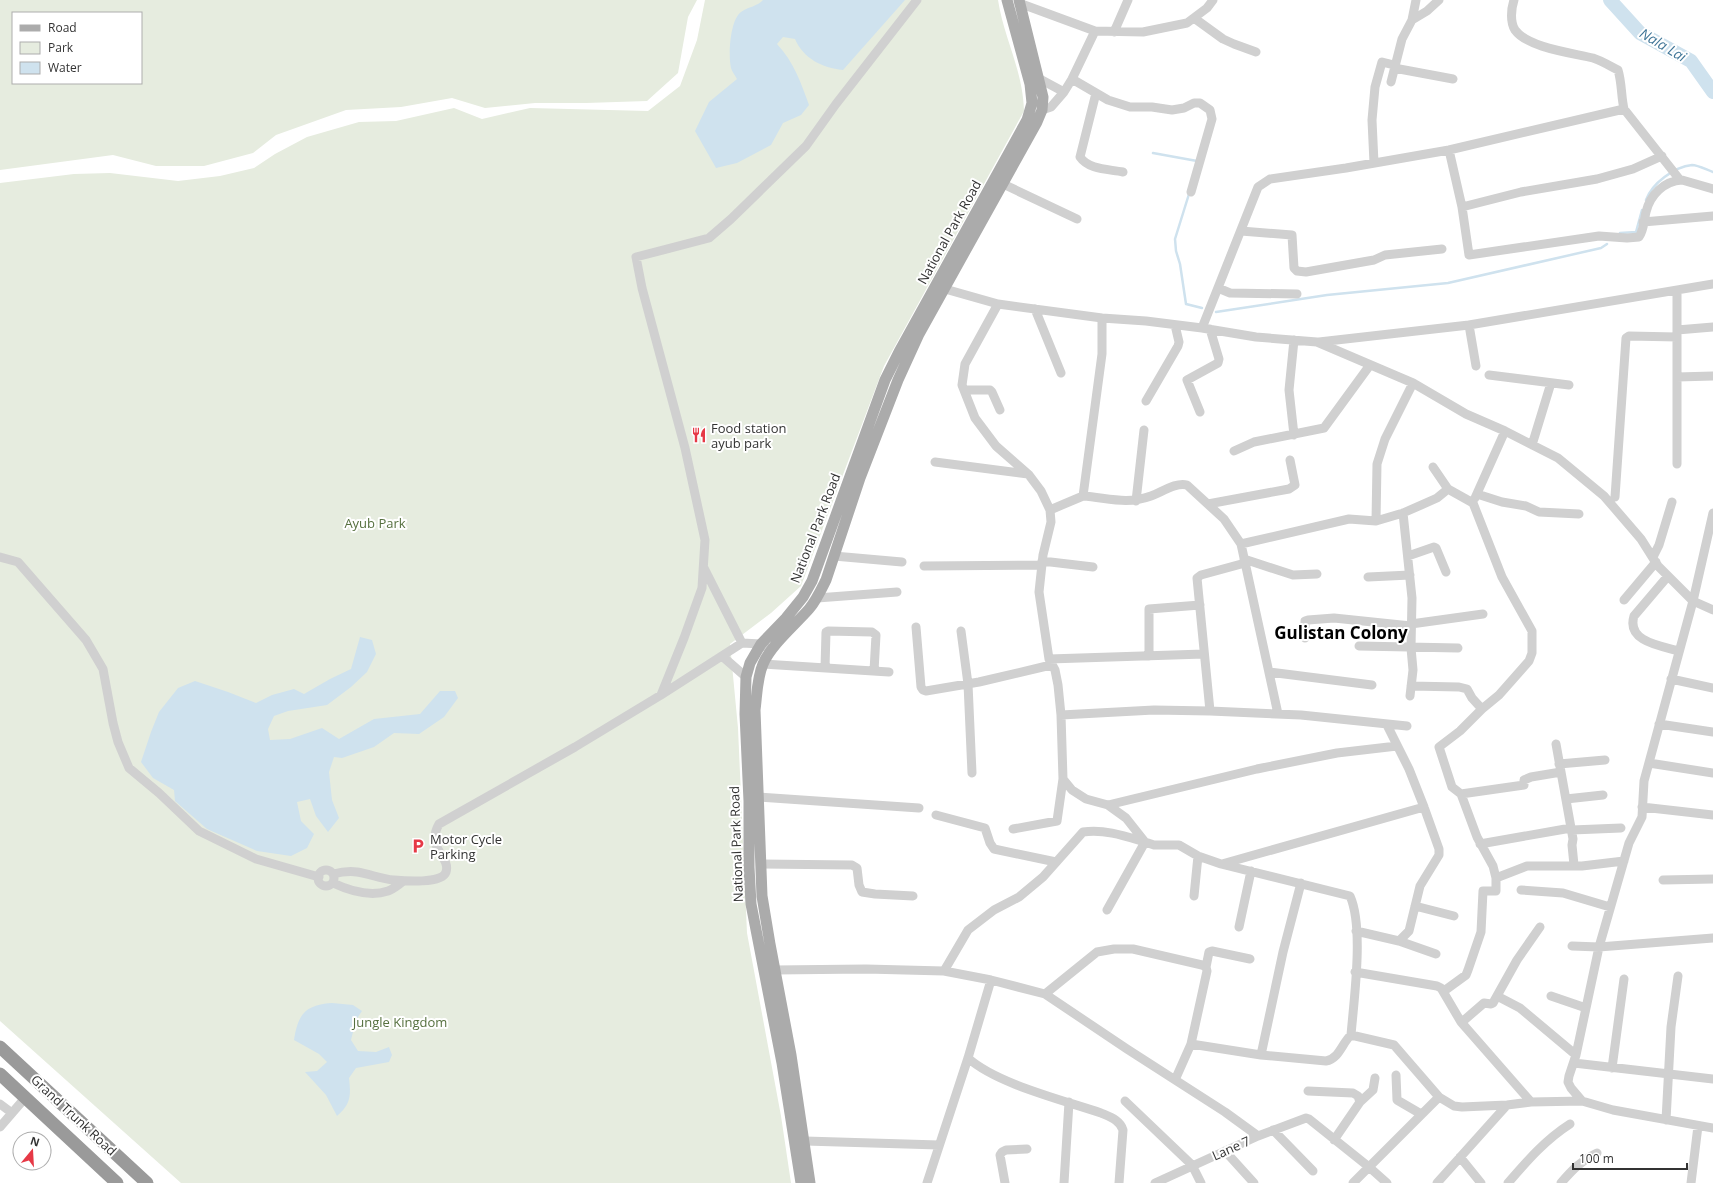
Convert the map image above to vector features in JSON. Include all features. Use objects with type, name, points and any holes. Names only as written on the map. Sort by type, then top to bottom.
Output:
[{"type":"highway","name":"Grand Trunk Road","points":[[0,1047],[147,1183]]},
{"type":"highway","name":"Grand Trunk Road","points":[[0,1074],[24,1098],[117,1183]]},
{"type":"main road","name":"National Park Road","points":[[810,1183],[805,1141],[791,1055],[762,896],[760,797],[755,710],[758,685],[763,664],[771,651],[794,623],[809,609],[817,598],[826,580],[860,478],[891,397],[919,334],[945,289],[1024,126],[1032,103],[1030,84],[1007,0]]},
{"type":"main road","name":"National Park Road","points":[[801,1183],[782,1063],[751,904],[749,867],[749,801],[745,714],[746,677],[750,663],[761,644],[795,608],[812,581],[880,393],[899,352],[990,197],[1003,184],[1042,110],[1043,97],[1019,1]]},
{"type":"main road","points":[[880,393],[891,397]]},
{"type":"street","points":[[661,695],[669,678],[702,588],[705,540],[685,448],[642,288],[636,258],[709,238],[731,219],[806,146],[836,104],[916,0]]},
{"type":"street","points":[[1114,32],[1128,0]]},
{"type":"street","points":[[1019,1],[1095,31],[1143,32],[1187,23],[1206,8],[1212,0]]},
{"type":"street","points":[[1391,82],[1402,39],[1412,20],[1416,0]]},
{"type":"street","points":[[1412,20],[1439,0]]},
{"type":"street","points":[[1514,0],[1512,19],[1515,30],[1524,38],[1562,52],[1593,58],[1618,70],[1622,83],[1622,99],[1624,109],[1675,174],[1713,189]]},
{"type":"street","points":[[1194,18],[1224,39],[1256,52]]},
{"type":"street","points":[[1042,110],[1051,107],[1064,92],[1072,79],[1095,31]]},
{"type":"street","points":[[1374,163],[1372,120],[1375,87],[1382,62],[1453,79]]},
{"type":"street","points":[[1038,78],[1064,92]]},
{"type":"street","points":[[1072,79],[1108,100],[1130,107],[1172,110],[1184,108],[1194,102],[1200,103],[1210,110],[1212,119],[1191,192]]},
{"type":"street","points":[[1096,93],[1080,156],[1083,162],[1092,166],[1123,172]]},
{"type":"street","points":[[1200,412],[1187,380],[1218,363],[1219,358],[1206,329],[1218,288],[1258,187],[1270,179],[1449,150],[1624,109]]},
{"type":"street","points":[[1449,150],[1462,207],[1469,255],[1599,236],[1627,238],[1639,237],[1646,210],[1656,192],[1675,174]]},
{"type":"street","points":[[1462,207],[1521,192],[1597,179],[1633,169],[1662,156]]},
{"type":"street","points":[[1003,184],[1077,219]]},
{"type":"street","points":[[1644,222],[1713,216]]},
{"type":"street","points":[[1241,231],[1291,234],[1294,268],[1297,271],[1306,272],[1374,260],[1385,255],[1442,249]]},
{"type":"street","points":[[945,289],[998,304],[1102,318],[1175,325],[1256,337],[1317,342],[1469,325],[1713,284]]},
{"type":"street","points":[[1218,288],[1230,293],[1297,294]]},
{"type":"street","points":[[1677,290],[1677,464]]},
{"type":"street","points":[[998,304],[965,364],[962,385],[975,418],[996,446],[1028,474],[1041,491],[1050,510],[1051,522],[1042,563],[1039,592],[1050,662],[1055,670],[1061,715],[1063,779],[1058,819],[1056,821],[1013,829]]},
{"type":"street","points":[[1035,309],[1061,374]]},
{"type":"street","points":[[1083,496],[1102,354],[1102,318]]},
{"type":"street","points":[[1146,401],[1178,346],[1179,342],[1175,325]]},
{"type":"street","points":[[1469,325],[1476,366]]},
{"type":"street","points":[[1615,497],[1626,338],[1629,336],[1677,334],[1713,327]]},
{"type":"street","points":[[1294,340],[1289,390],[1294,435]]},
{"type":"street","points":[[1317,342],[1413,383],[1466,414],[1505,431],[1558,458],[1604,496],[1641,539],[1668,576],[1692,601],[1713,610]]},
{"type":"street","points":[[1234,452],[1254,442],[1324,428],[1370,365]]},
{"type":"street","points":[[1489,375],[1568,385]]},
{"type":"street","points":[[1677,377],[1713,376]]},
{"type":"street","points":[[1376,521],[1377,464],[1385,439],[1413,383]]},
{"type":"street","points":[[1532,445],[1551,383]]},
{"type":"street","points":[[964,390],[990,390],[1000,410]]},
{"type":"street","points":[[1136,501],[1144,430]]},
{"type":"street","points":[[1473,503],[1505,431]]},
{"type":"street","points":[[1208,504],[1289,490],[1295,485],[1290,460]]},
{"type":"street","points":[[935,462],[1028,474]]},
{"type":"street","points":[[1433,467],[1448,489],[1473,503],[1502,577],[1532,631],[1532,653],[1529,661],[1499,695],[1482,709],[1460,731],[1439,747],[1452,787],[1461,794],[1524,785],[1524,780],[1560,768],[1605,760]]},
{"type":"street","points":[[1050,510],[1083,496],[1136,501],[1183,484],[1187,485],[1224,519],[1241,544],[1278,714]]},
{"type":"street","points":[[1241,544],[1349,520],[1376,521],[1403,513],[1436,498],[1448,489]]},
{"type":"street","points":[[1477,494],[1502,502],[1526,506],[1539,512],[1579,514]]},
{"type":"street","points":[[1624,600],[1655,560],[1672,502]]},
{"type":"street","points":[[1403,513],[1412,598],[1411,648],[1413,670],[1410,696]]},
{"type":"street","points":[[1582,1101],[1568,1082],[1575,1059],[1599,947],[1629,843],[1642,817],[1644,781],[1692,601],[1713,513]]},
{"type":"street","points":[[1408,556],[1434,547],[1436,548],[1446,572]]},
{"type":"street","points":[[834,556],[902,562]]},
{"type":"street","points":[[0,557],[18,562],[86,640],[103,669],[113,724],[118,742],[129,768],[159,793],[199,831],[256,859],[319,877]]},
{"type":"street","points":[[1210,711],[1197,578],[1201,575],[1244,561],[1293,575],[1317,574]]},
{"type":"street","points":[[924,566],[1042,563],[1093,567]]},
{"type":"street","points":[[704,568],[742,643]]},
{"type":"street","points":[[1368,577],[1410,575]]},
{"type":"street","points":[[1668,576],[1634,616],[1634,628],[1636,634],[1643,640],[1679,651]]},
{"type":"street","points":[[817,598],[897,592]]},
{"type":"street","points":[[1149,656],[1149,609],[1200,605]]},
{"type":"street","points":[[1304,638],[1305,620],[1334,618],[1411,625],[1483,614]]},
{"type":"street","points":[[916,627],[921,687],[926,691],[968,684],[1050,662],[1204,654]]},
{"type":"street","points":[[960,631],[968,684],[972,773]]},
{"type":"street","points":[[825,668],[826,632],[872,632],[876,635],[874,671]]},
{"type":"street","points":[[319,877],[322,885],[328,886],[333,878],[343,872],[356,872],[392,880],[404,881],[439,879],[444,875],[447,869],[434,841],[434,832],[439,824],[575,747],[661,695],[742,643],[761,644],[771,651]]},
{"type":"street","points":[[1359,646],[1458,648]]},
{"type":"street","points":[[722,656],[746,677]]},
{"type":"street","points":[[763,664],[889,672]]},
{"type":"street","points":[[1268,672],[1372,684]]},
{"type":"street","points":[[669,678],[678,684]]},
{"type":"street","points":[[1671,679],[1713,688]]},
{"type":"street","points":[[1411,686],[1459,687],[1467,689],[1472,698],[1482,709]]},
{"type":"street","points":[[1061,715],[1154,710],[1210,711],[1301,715],[1407,726]]},
{"type":"street","points":[[1387,724],[1409,769],[1439,849],[1438,855],[1420,886],[1409,931],[1399,941]]},
{"type":"street","points":[[1659,724],[1713,732]]},
{"type":"street","points":[[1556,744],[1572,829],[1574,865]]},
{"type":"street","points":[[1108,805],[1264,768],[1337,753],[1397,746]]},
{"type":"street","points":[[1649,763],[1713,773]]},
{"type":"street","points":[[1063,779],[1072,790],[1086,799],[1108,805],[1126,818],[1145,842]]},
{"type":"street","points":[[1444,991],[1466,974],[1481,932],[1483,891],[1496,891],[1496,878],[1493,866],[1480,844],[1461,794]]},
{"type":"street","points":[[1566,799],[1603,795]]},
{"type":"street","points":[[760,797],[920,808]]},
{"type":"street","points":[[1642,807],[1713,815]]},
{"type":"street","points":[[1221,864],[1424,808]]},
{"type":"street","points":[[936,815],[985,828],[990,843],[994,849],[1056,862]]},
{"type":"street","points":[[1480,844],[1572,829],[1621,828]]},
{"type":"street","points":[[944,971],[968,930],[994,910],[1019,897],[1043,877],[1083,832],[1094,831],[1116,834],[1154,845],[1178,845],[1198,856],[1221,864],[1350,896],[1353,903],[1356,931],[1351,1035],[1332,1060],[1326,1061],[1261,1055],[1191,1044]]},
{"type":"street","points":[[1107,910],[1145,842]]},
{"type":"street","points":[[1194,896],[1198,856]]},
{"type":"street","points":[[1496,878],[1527,866],[1574,865],[1624,860]]},
{"type":"street","points":[[762,864],[852,866],[857,868],[859,885],[862,892],[912,896]]},
{"type":"street","points":[[319,877],[320,874],[325,871],[355,892],[378,893],[389,891],[404,881]]},
{"type":"street","points":[[1239,927],[1251,871]]},
{"type":"street","points":[[1663,880],[1713,879]]},
{"type":"street","points":[[1261,1055],[1283,952],[1301,883]]},
{"type":"street","points":[[1521,890],[1564,892],[1610,908]]},
{"type":"street","points":[[1415,906],[1454,916]]},
{"type":"street","points":[[1462,1022],[1484,1003],[1491,1004],[1517,960],[1540,927]]},
{"type":"street","points":[[1356,931],[1399,941],[1436,954]]},
{"type":"street","points":[[1572,946],[1599,947],[1713,938]]},
{"type":"street","points":[[1045,994],[1097,952],[1114,949],[1133,949],[1206,967]]},
{"type":"street","points":[[1175,1080],[1191,1044],[1207,972],[1206,967],[1209,952],[1212,951],[1250,959]]},
{"type":"street","points":[[775,970],[866,969],[944,971],[992,980],[1045,994],[1225,1112],[1258,1136]]},
{"type":"street","points":[[1355,972],[1437,986],[1444,991],[1462,1022],[1531,1102]]},
{"type":"street","points":[[1666,1120],[1671,1027],[1678,976]]},
{"type":"street","points":[[1612,1068],[1624,979]]},
{"type":"street","points":[[927,1183],[992,980]]},
{"type":"street","points":[[1497,996],[1520,1008],[1575,1059],[1612,1068],[1713,1079]]},
{"type":"street","points":[[1551,996],[1586,1008]]},
{"type":"street","points":[[1351,1035],[1394,1045],[1439,1097],[1454,1106],[1582,1101],[1613,1110],[1713,1128]]},
{"type":"street","points":[[968,1058],[977,1066],[1007,1080],[1115,1119],[1121,1124],[1123,1130],[1119,1183]]},
{"type":"street","points":[[1396,1075],[1397,1100],[1422,1114]]},
{"type":"street","points":[[1375,1078],[1373,1090],[1360,1102],[1334,1140],[1369,1166],[1387,1183]]},
{"type":"street","points":[[1308,1091],[1353,1093],[1358,1096],[1360,1102]]},
{"type":"street","points":[[1353,1183],[1439,1097]]},
{"type":"street","points":[[0,1127],[24,1098]]},
{"type":"street","points":[[1126,1101],[1192,1165],[1201,1183]]},
{"type":"street","points":[[1064,1183],[1068,1102]]},
{"type":"street","points":[[0,1104],[12,1113]]},
{"type":"street","points":[[1437,1183],[1507,1105]]},
{"type":"street","name":"Lane 7","points":[[1155,1183],[1258,1136],[1302,1119],[1309,1119],[1334,1140]]},
{"type":"street","points":[[1508,1183],[1536,1150],[1570,1124]]},
{"type":"street","points":[[1691,1183],[1698,1126]]},
{"type":"street","points":[[1273,1130],[1313,1171]]},
{"type":"street","points":[[805,1141],[939,1145]]},
{"type":"street","points":[[1005,1183],[1000,1155],[1006,1150],[1027,1149]]},
{"type":"street","points":[[1226,1151],[1254,1183]]},
{"type":"street","points":[[1561,1183],[1573,1168],[1586,1158],[1597,1153]]},
{"type":"street","points":[[1460,1157],[1481,1183]]},
{"type":"green space","points":[[0,0],[697,0],[688,17],[678,73],[647,101],[535,103],[485,108],[452,98],[401,107],[346,110],[276,135],[253,153],[204,166],[156,166],[113,155],[0,170]]},
{"type":"green space","name":"Ayub Park","points":[[705,0],[998,0],[1004,28],[1017,68],[1023,96],[1024,111],[884,366],[801,586],[771,613],[730,644],[738,728],[747,933],[781,1116],[791,1183],[181,1183],[0,1021],[0,183],[74,174],[110,173],[178,181],[220,176],[254,168],[275,154],[307,137],[359,122],[396,121],[454,108],[482,119],[530,108],[648,111],[680,86],[697,40]]},
{"type":"water","points":[[763,0],[905,0],[843,70],[828,67],[814,61],[803,52],[795,39],[783,37],[777,44],[792,65],[809,105],[801,115],[783,123],[771,145],[737,163],[716,168],[695,131],[709,102],[737,79],[731,68],[730,55],[732,30],[737,16],[741,12]]},
{"type":"water","points":[[360,637],[372,640],[376,654],[367,672],[351,687],[327,705],[288,711],[274,716],[268,729],[270,740],[290,739],[322,728],[339,739],[374,719],[420,714],[440,691],[455,691],[458,698],[444,717],[419,734],[394,733],[374,747],[342,758],[334,757],[329,772],[332,800],[339,818],[328,832],[316,816],[310,799],[297,802],[301,821],[314,834],[307,848],[291,856],[257,851],[207,829],[175,801],[174,790],[153,778],[141,762],[159,712],[178,688],[195,681],[256,703],[272,695],[294,689],[304,694],[351,669]]},
{"type":"water","points":[[332,1003],[353,1005],[362,1011],[356,1020],[351,1040],[358,1051],[376,1052],[389,1047],[392,1055],[389,1062],[356,1068],[349,1078],[349,1099],[345,1108],[337,1116],[326,1095],[305,1072],[317,1071],[327,1062],[319,1054],[294,1040],[298,1024],[304,1012],[315,1006]]},
{"type":"waterway","name":"Nala Lai","points":[[1610,0],[1640,33],[1691,61],[1713,92]]},
{"type":"waterway","points":[[1153,153],[1197,161]]},
{"type":"waterway","points":[[1646,200],[1658,182],[1671,172],[1685,166],[1692,165],[1713,172]]},
{"type":"waterway","points":[[1189,194],[1175,239],[1176,251],[1180,264],[1186,304],[1202,308]]},
{"type":"waterway","points":[[1620,233],[1636,232],[1642,210]]},
{"type":"waterway","points":[[1216,312],[1327,295],[1448,283],[1601,248],[1607,244]]},
{"type":"place","name":"Food station ayub park","points":[[699,435]]},
{"type":"place","name":"Motor Cycle Parking","points":[[418,846]]},
{"type":"district","name":"Gulistan Colony","points":[[1341,633]]},
{"type":"park label","name":"Jungle Kingdom","points":[[400,1022]]}]
